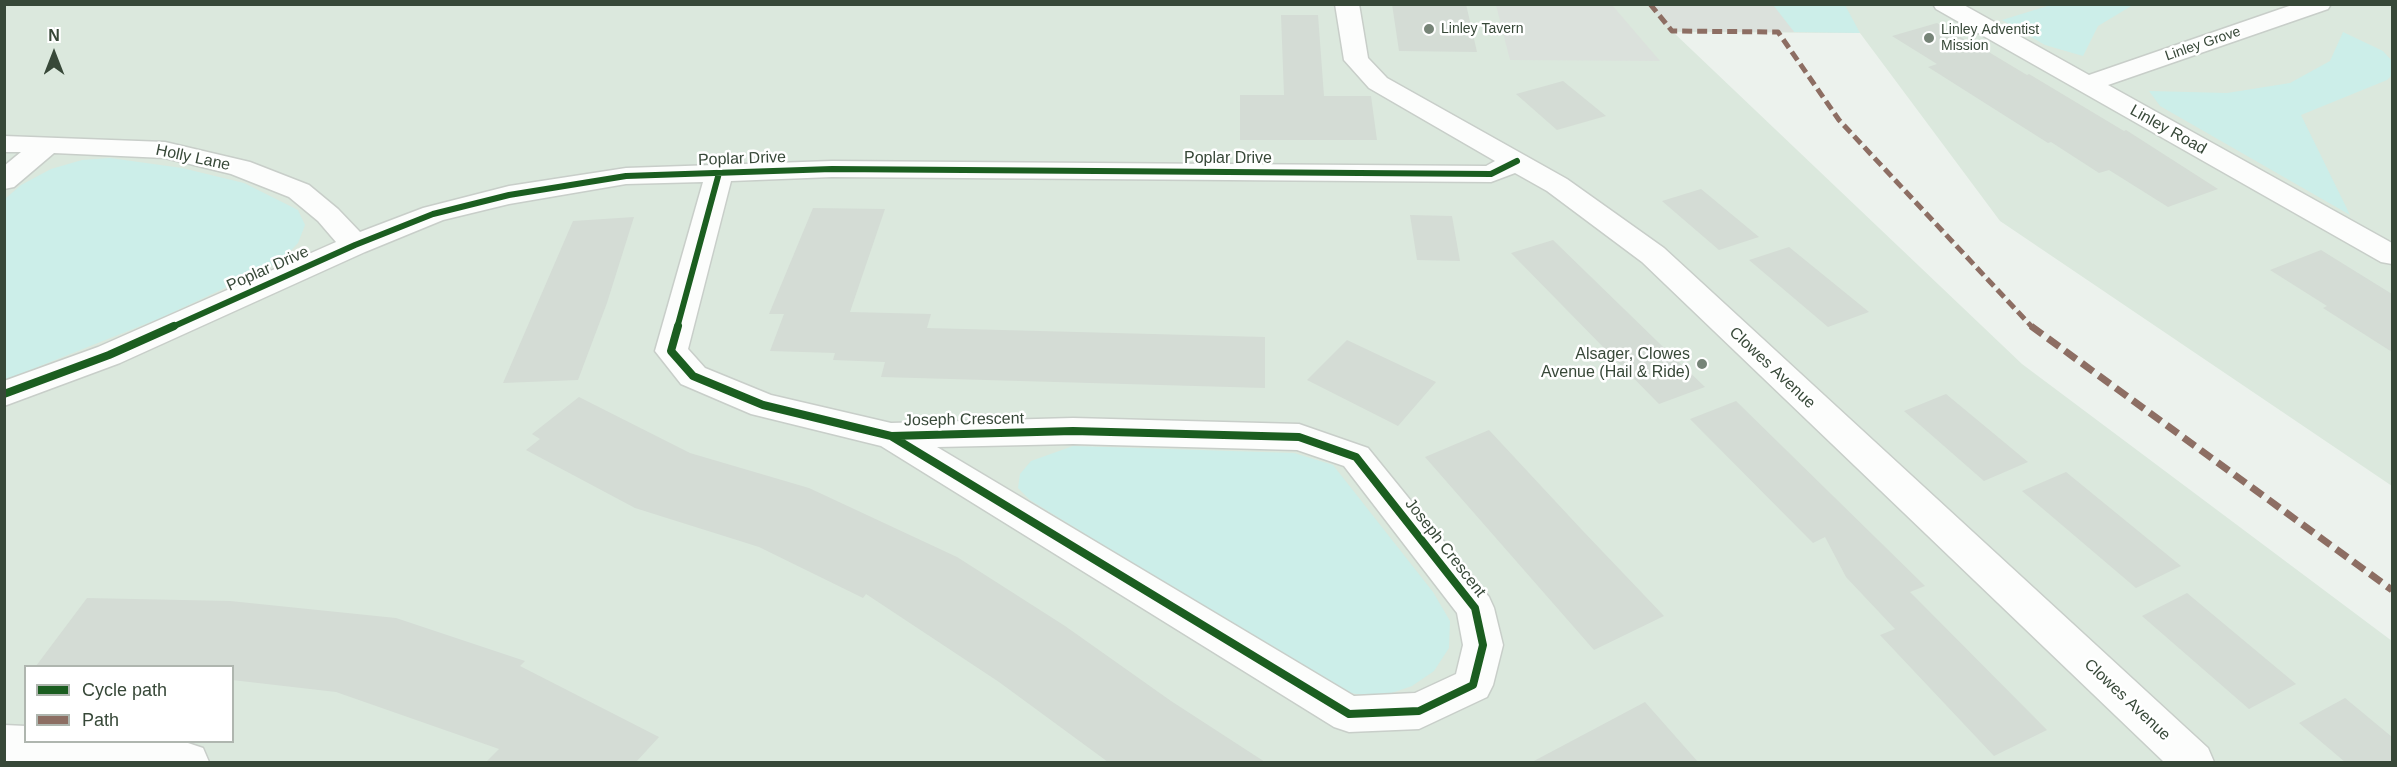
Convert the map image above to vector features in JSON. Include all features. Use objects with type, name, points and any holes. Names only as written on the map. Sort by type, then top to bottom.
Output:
[{"type":"street","name":"Clowes Avenue","points":[[1347,4],[1356,60],[1378,83],[1557,185],[1653,255],[2193,762]]},
{"type":"street","name":"Linley Road","points":[[1944,4],[2392,255]]},
{"type":"street","name":"Linley Grove","points":[[2086,84],[2305,6]]},
{"type":"street","name":"Holly Lane","points":[[4,144],[165,150],[240,168],[298,191],[328,215],[356,245]]},
{"type":"street","points":[[4,182],[47,145]]},
{"type":"street","name":"Poplar Drive","points":[[4,394],[109,355],[356,245],[433,214],[509,195],[626,176],[844,170],[1491,174],[1517,161]]},
{"type":"street","name":"Joseph Crescent","points":[[718,173],[671,351],[693,376],[764,405],[891,436],[1072,431],[1299,437],[1356,456],[1475,608],[1483,645],[1473,685],[1419,711],[1349,714],[891,436]]},
{"type":"street","points":[[4,744],[114,750],[188,762]]},
{"type":"shaded area","points":[[2054,4],[2133,5],[2098,26],[2083,56],[2045,45],[2002,20]]},
{"type":"shaded area","points":[[4,5],[2392,5],[2392,486],[2000,221],[1860,33],[1673,32],[2022,364],[2392,641],[2392,762],[5,762]]},
{"type":"shaded area","points":[[1496,5],[1612,5],[1660,61],[1510,60]]},
{"type":"shaded area","points":[[1649,5],[1773,5],[1794,32],[1672,31]]},
{"type":"shaded area","points":[[1773,5],[1845,5],[1860,33],[1794,32]]},
{"type":"shaded area","points":[[2343,32],[2383,51],[2392,61],[2392,75],[2387,80],[2301,115],[2350,215],[2160,106],[2149,91],[2227,93],[2290,83],[2330,61]]},
{"type":"shaded area","points":[[110,158],[182,168],[244,183],[298,210],[305,225],[298,243],[280,262],[163,317],[5,380],[5,199],[21,185],[51,169],[82,160]]},
{"type":"shaded area","points":[[1073,446],[1294,453],[1333,465],[1433,592],[1450,621],[1449,648],[1434,671],[1412,686],[1380,697],[1342,692],[1030,500],[1018,488],[1020,474],[1031,461]]},
{"type":"building","name":"Linley Tavern","points":[[1392,4],[1466,4],[1477,52],[1399,51]]},
{"type":"building","points":[[1281,15],[1318,15],[1324,96],[1371,96],[1377,140],[1240,140],[1240,95],[1284,95]]},
{"type":"building","points":[[1937,23],[2027,75],[2029,74],[2124,131],[2126,130],[2218,189],[2168,207],[2109,170],[2099,173],[2051,142],[2048,143],[1928,67],[1937,64],[1892,36]]},
{"type":"building","points":[[1563,81],[1606,116],[1557,130],[1516,94]]},
{"type":"building","points":[[1701,189],[1759,237],[1719,250],[1662,201]]},
{"type":"building","points":[[813,208],[885,209],[850,312],[931,314],[927,328],[1265,337],[1265,388],[881,377],[885,362],[833,360],[835,353],[770,351],[784,314],[769,314]]},
{"type":"building","points":[[1410,215],[1452,216],[1460,261],[1417,260]]},
{"type":"building","points":[[634,217],[607,303],[578,380],[503,383],[573,221]]},
{"type":"building","points":[[1553,240],[1705,387],[1659,404],[1511,253]]},
{"type":"building","points":[[1789,247],[1869,312],[1828,327],[1749,260]]},
{"type":"building","points":[[2321,250],[2392,294],[2392,352],[2323,308],[2327,306],[2270,270]]},
{"type":"building","points":[[1347,340],[1436,382],[1398,426],[1307,380]]},
{"type":"building","points":[[1946,394],[2028,462],[1984,481],[1904,411]]},
{"type":"building","points":[[579,397],[690,453],[809,488],[957,557],[1065,626],[1171,701],[1265,762],[1108,762],[999,682],[866,594],[863,598],[759,547],[635,508],[526,450],[540,439],[532,434]]},
{"type":"building","points":[[1736,401],[1925,586],[1910,592],[2047,730],[1994,756],[1880,635],[1895,629],[1846,577],[1825,537],[1813,543],[1690,419]]},
{"type":"building","points":[[1489,430],[1664,616],[1594,650],[1425,457]]},
{"type":"building","points":[[2066,472],[2181,566],[2136,588],[2022,491]]},
{"type":"building","points":[[2187,593],[2296,684],[2249,709],[2142,616]]},
{"type":"building","points":[[87,598],[230,601],[396,618],[525,661],[520,666],[659,737],[636,762],[486,762],[499,749],[336,692],[234,680],[234,665],[37,665]]},
{"type":"building","points":[[2345,698],[2392,737],[2392,762],[2345,762],[2299,723]]},
{"type":"building","points":[[1645,702],[1698,762],[1532,762]]},
{"type":"marked path","points":[[1650,4],[1672,31],[1778,32],[1839,120],[2037,332],[2392,590]]},
{"type":"cycle path","points":[[4,394],[109,355],[355,245],[433,214],[509,195],[626,176],[832,169],[1491,174],[1517,161]]},
{"type":"cycle path","points":[[719,173],[671,351],[693,376],[763,405],[891,436],[1073,431],[1299,437],[1356,457],[1475,608],[1483,645],[1473,685],[1419,711],[1349,714],[891,436]]},
{"type":"place","name":"Linley Tavern","points":[[1429,29]]},
{"type":"place","name":"Linley Adventist Mission","points":[[1929,38]]},
{"type":"place","name":"Alsager, Clowes Avenue (Hail & Ride)","points":[[1702,364]]}]
